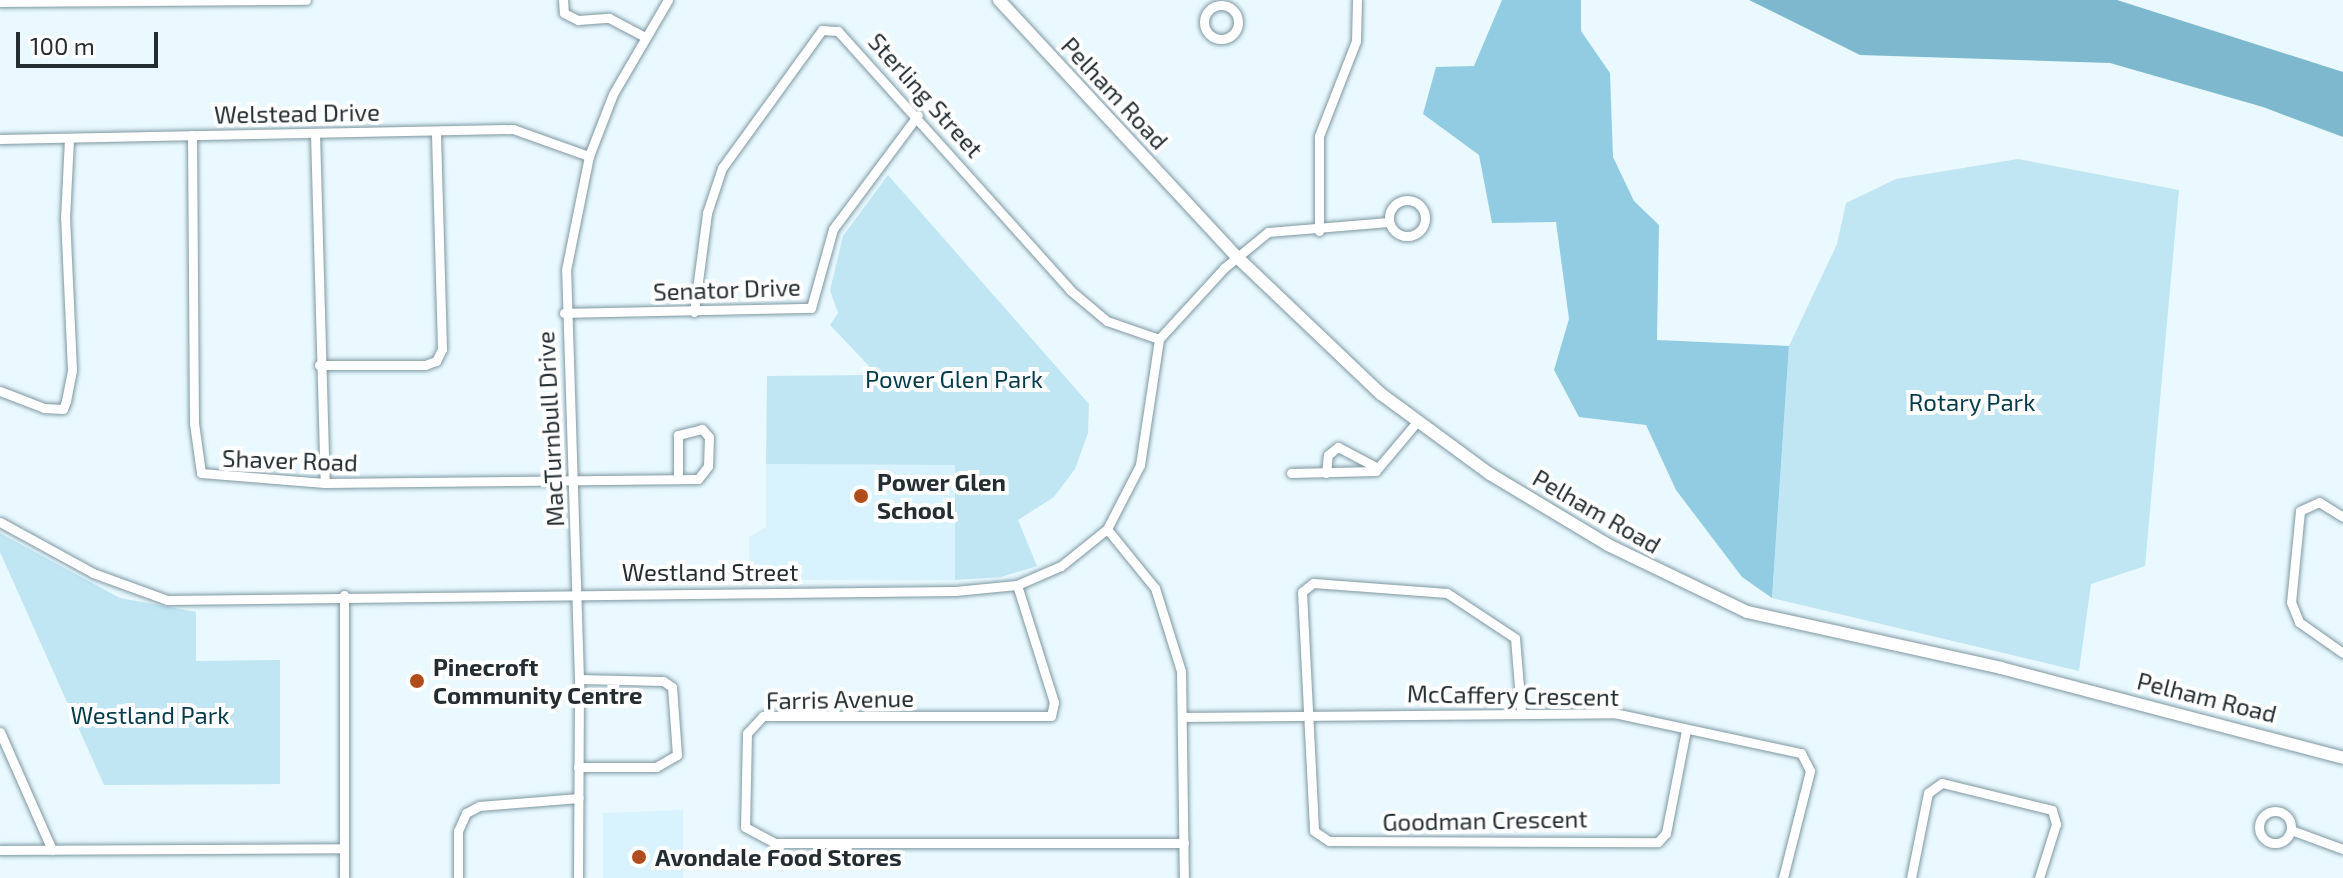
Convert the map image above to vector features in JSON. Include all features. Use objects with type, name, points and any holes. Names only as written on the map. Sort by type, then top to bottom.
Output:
[{"type":"main road","name":"Pelham Road","points":[[999,0],[1237,257],[1416,423],[1608,545],[1728,606],[2001,668],[2343,758]]},
{"type":"street","points":[[0,2],[306,0]]},
{"type":"street","points":[[563,0],[564,13],[578,20],[609,18],[645,37]]},
{"type":"street","name":"MacTurnbull Drive","points":[[578,878],[577,592],[564,313],[571,232],[589,156],[613,94],[668,0]]},
{"type":"street","points":[[1319,231],[1319,136],[1356,41],[1357,0]]},
{"type":"street","name":"Sterling Street","points":[[694,312],[707,213],[722,168],[822,30],[846,35],[1070,290],[1107,321],[1159,339]]},
{"type":"street","name":"Senator Drive","points":[[564,313],[811,308],[833,229],[918,115]]},
{"type":"street","name":"Welstead Drive","points":[[0,139],[513,129],[589,156]]},
{"type":"street","points":[[319,365],[425,365],[436,361],[442,349],[436,131]]},
{"type":"street","points":[[315,133],[319,365],[325,483]]},
{"type":"street","name":"Shaver Road","points":[[192,135],[196,466],[211,478],[325,483],[678,479]]},
{"type":"street","points":[[0,391],[44,408],[63,409],[66,401],[72,370],[65,218],[69,138]]},
{"type":"street","points":[[1159,339],[1237,257],[1268,232],[1319,231],[1389,222]]},
{"type":"street","name":"Westland Street","points":[[0,522],[149,598],[955,591],[1017,585],[1061,566],[1107,529],[1140,465],[1159,339]]},
{"type":"street","points":[[1291,473],[1370,473],[1383,465],[1416,423]]},
{"type":"street","points":[[702,429],[709,437],[707,474],[678,479],[678,435],[702,429]]},
{"type":"street","points":[[1326,473],[1327,456],[1335,447],[1369,469],[1383,465]]},
{"type":"street","points":[[2343,517],[2319,502],[2300,511],[2291,599],[2299,622],[2343,653]]},
{"type":"street","points":[[1107,529],[1155,588],[1181,671],[1184,878]]},
{"type":"street","points":[[1307,716],[1307,611],[1301,596],[1313,583],[1447,593],[1515,638],[1521,711]]},
{"type":"street","name":"Farris Avenue","points":[[1017,585],[1054,702],[1051,716],[763,716],[747,733],[745,827],[775,843],[1184,843]]},
{"type":"street","points":[[344,595],[344,878]]},
{"type":"street","points":[[578,767],[668,764],[677,755],[677,715],[672,687],[663,681],[579,679]]},
{"type":"street","name":"McCaffery Crescent","points":[[1183,717],[1521,711],[1614,713],[1807,756],[1810,771],[1783,878]]},
{"type":"street","name":"Goodman Crescent","points":[[1307,716],[1314,831],[1341,842],[1658,842],[1666,833],[1686,730]]},
{"type":"street","points":[[0,732],[52,850]]},
{"type":"street","points":[[1911,878],[1928,793],[1945,783],[2052,810],[2056,824],[2039,878]]},
{"type":"street","points":[[458,878],[458,831],[466,813],[479,806],[579,798]]},
{"type":"street","points":[[2291,830],[2343,849]]},
{"type":"street","points":[[0,850],[344,848]]},
{"type":"shaded area","points":[[1502,0],[1581,0],[1581,31],[1610,73],[1613,157],[1634,201],[1659,225],[1657,340],[1789,346],[1772,598],[1742,577],[1676,490],[1646,425],[1579,417],[1554,370],[1569,319],[1556,222],[1492,223],[1479,155],[1423,114],[1436,67],[1474,66]]},
{"type":"shaded area","points":[[1749,0],[2117,0],[2343,72],[2343,137],[2263,107],[2110,63],[1860,55]]},
{"type":"shaded area","name":"Power Glen School","points":[[766,464],[955,465],[955,580],[750,580],[749,537],[766,527]]},
{"type":"shaded area","points":[[683,810],[683,878],[603,878],[603,813]]},
{"type":"green space","name":"Rotary Park","points":[[2018,159],[2179,190],[2145,566],[2091,584],[2079,671],[1772,598],[1789,346],[1837,244],[1846,203],[1896,179]]},
{"type":"green space","name":"Power Glen Park","points":[[888,175],[1089,404],[1088,433],[1075,469],[1054,497],[1018,520],[1037,566],[1001,577],[955,580],[955,465],[766,464],[767,376],[869,375],[869,366],[830,325],[838,313],[830,290],[843,236]]},
{"type":"green space","name":"Westland Park","points":[[0,533],[120,598],[196,612],[196,661],[280,660],[280,784],[104,785],[0,552]]},
{"type":"place","name":"Power Glen School","points":[[861,496]]},
{"type":"place","name":"Pinecroft Community Centre","points":[[417,681]]},
{"type":"place","name":"Avondale Food Stores","points":[[639,857]]}]
